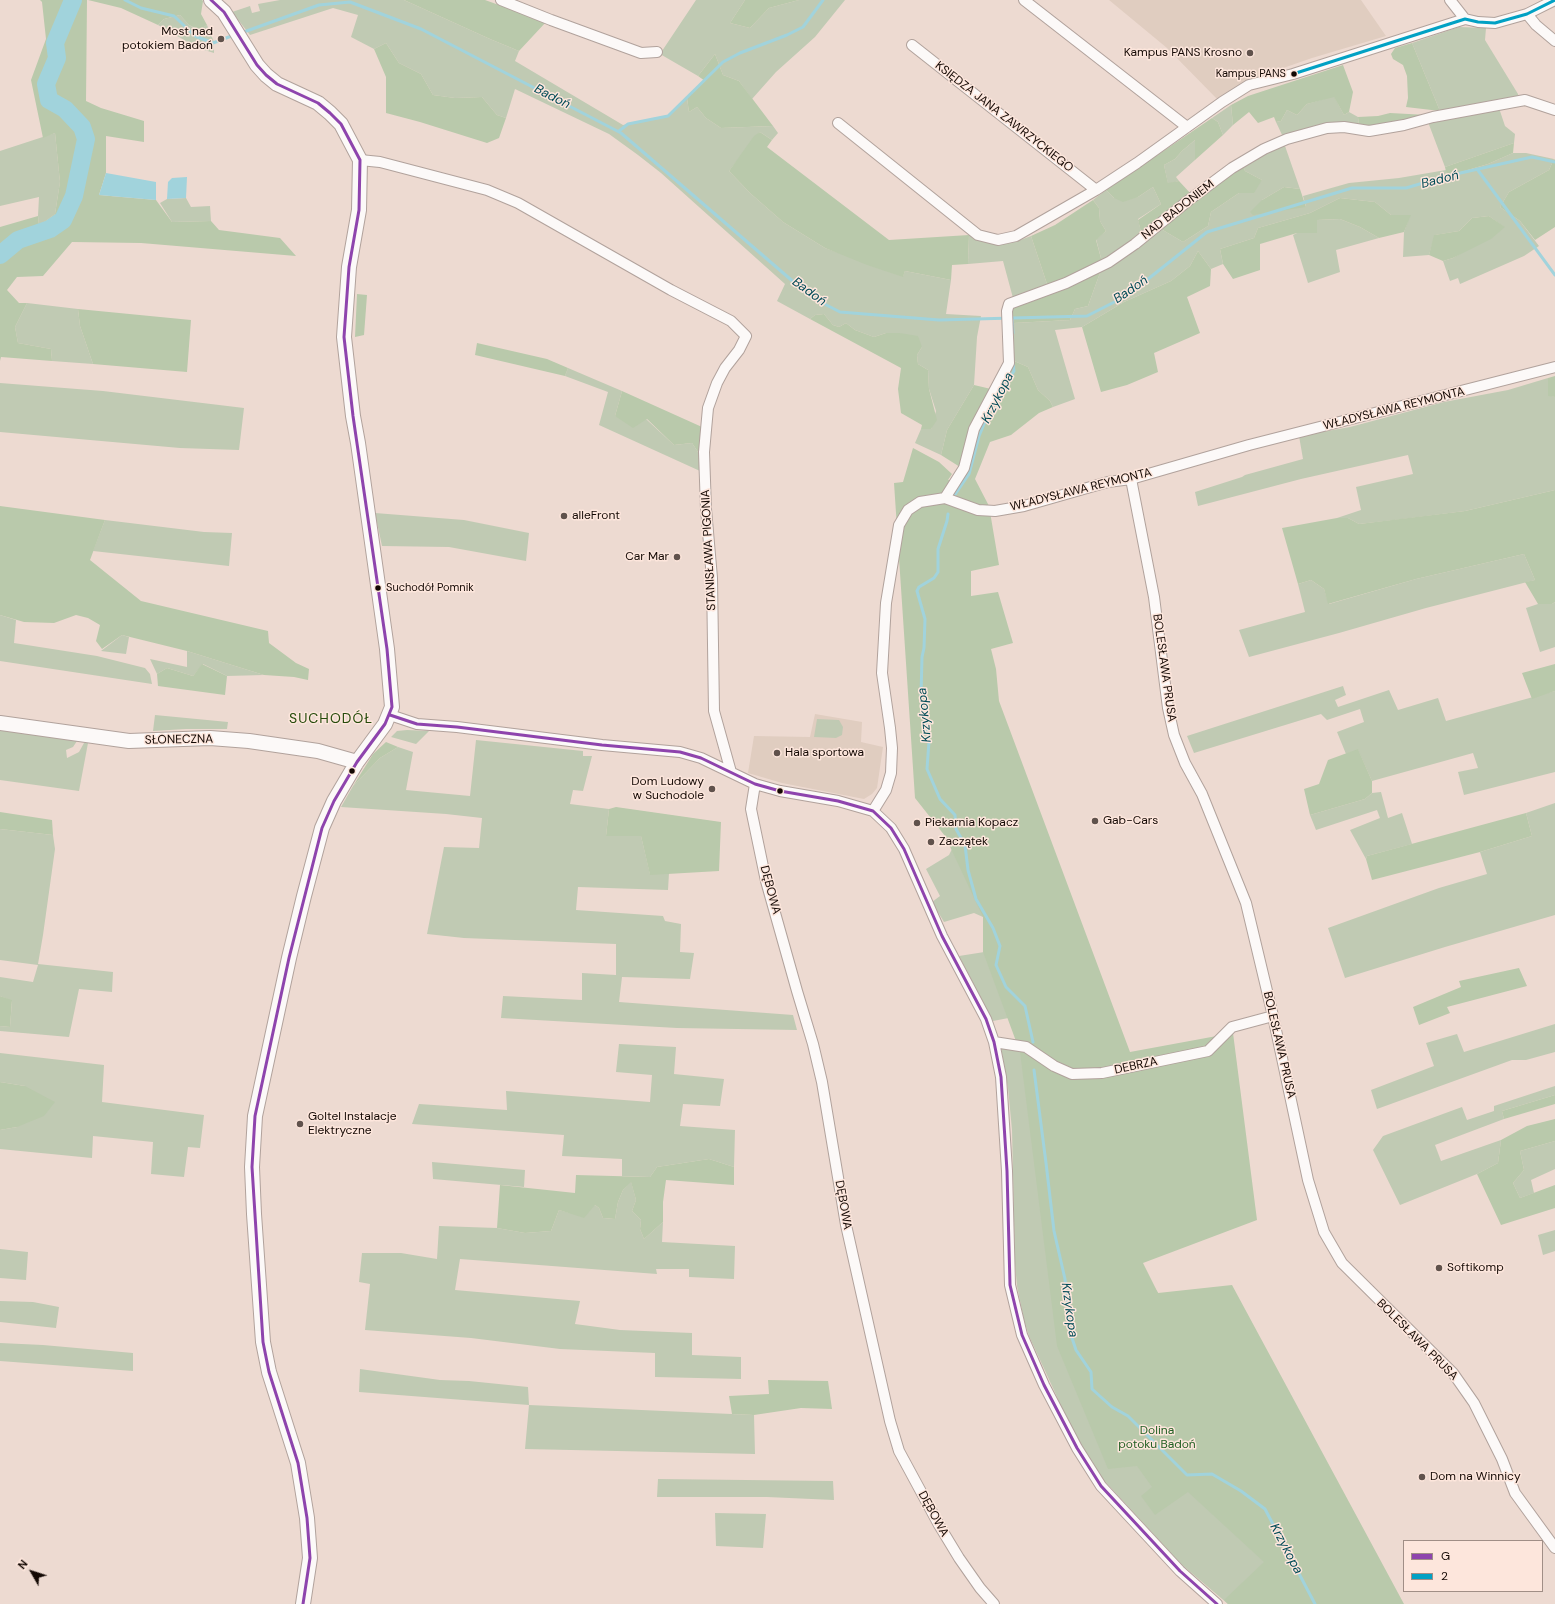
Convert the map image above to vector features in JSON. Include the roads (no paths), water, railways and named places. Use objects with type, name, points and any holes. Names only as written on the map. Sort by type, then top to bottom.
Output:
[{"type":"street","points":[[211,0],[224,12],[257,65],[266,75],[278,84],[318,103],[341,124],[360,160],[359,210],[349,268],[344,337],[353,416],[387,649],[392,707],[385,724],[357,762],[334,801],[319,839],[287,967],[255,1116],[252,1167],[263,1342],[269,1372],[298,1463],[307,1518],[310,1558],[303,1604]]},
{"type":"street","points":[[502,0],[551,20],[641,53],[657,52]]},
{"type":"street","points":[[1024,0],[1187,127]]},
{"type":"street","points":[[1450,0],[1465,19]]},
{"type":"street","points":[[838,123],[978,235],[998,240],[1016,236],[1096,190],[1249,85],[1293,74],[1465,19],[1478,22],[1495,23],[1527,14],[1555,0]]},
{"type":"street","points":[[1527,14],[1536,25],[1555,41]]},
{"type":"street","name":"KSIĘDZA JANA ZAWRZYCKIEGO","points":[[912,45],[1096,190]]},
{"type":"street","name":"NAD BADONIEM","points":[[945,498],[964,468],[974,429],[1009,363],[1007,311],[1009,304],[1066,283],[1109,262],[1135,244],[1189,200],[1232,168],[1264,149],[1287,139],[1327,128],[1344,127],[1369,131],[1404,125],[1432,117],[1525,100],[1555,110]]},
{"type":"street","name":"STANISŁAWA PIGONIA","points":[[360,160],[380,162],[487,190],[518,203],[670,290],[731,321],[746,336],[740,350],[725,368],[710,402],[708,408],[704,452],[706,508],[712,578],[714,711],[732,772]]},
{"type":"street","name":"WŁADYSŁAWA REYMONTA","points":[[873,811],[886,790],[891,774],[892,748],[882,673],[886,603],[899,525],[908,510],[920,502],[945,498],[978,510],[995,511],[1024,506],[1108,482],[1132,478],[1249,445],[1555,367]]},
{"type":"street","name":"BOLESŁAWA PRUSA","points":[[1132,478],[1154,597],[1168,708],[1174,735],[1185,763],[1202,794],[1246,903],[1273,1016],[1308,1180],[1324,1232],[1342,1263],[1454,1373],[1474,1403],[1502,1459],[1515,1493],[1555,1548]]},
{"type":"street","points":[[390,715],[417,724],[457,727],[602,745],[680,752],[701,758],[755,784],[780,791],[838,800],[873,811],[891,828],[904,849],[942,936],[986,1019],[994,1042],[1001,1077],[1002,1092],[1007,1171],[1010,1285],[1022,1335],[1044,1385],[1077,1448],[1101,1486],[1180,1571],[1217,1604]]},
{"type":"street","name":"SŁONECZNA","points":[[0,723],[130,741],[210,738],[286,745],[318,751],[357,762]]},
{"type":"street","name":"DĘBOWA","points":[[755,784],[751,809],[752,817],[766,881],[813,1044],[822,1082],[846,1225],[890,1420],[899,1451],[942,1530],[980,1588],[994,1604]]},
{"type":"street","name":"DEBRZA","points":[[994,1042],[1026,1047],[1054,1066],[1072,1074],[1102,1073],[1208,1051],[1232,1026],[1273,1016]]},
{"type":"water","points":[[106,173],[156,182],[156,200],[99,195]]},
{"type":"water","points":[[187,177],[186,198],[167,199],[168,182],[172,178]]},
{"type":"waterway","points":[[0,255],[18,240],[50,229],[63,220],[74,196],[86,139],[82,127],[65,109],[49,100],[46,84],[57,58],[55,43],[73,0]]},
{"type":"waterway","name":"Badoń","points":[[125,0],[141,8],[174,16],[195,36],[213,43],[234,35]]},
{"type":"waterway","points":[[619,131],[628,124],[668,116],[723,62],[740,53],[787,35],[803,27],[823,0]]},
{"type":"waterway","name":"Badoń","points":[[241,33],[319,5],[350,2],[421,29],[621,133],[811,297],[840,312],[939,320],[1087,316],[1128,295],[1207,232],[1352,188],[1406,188],[1447,176],[1532,157],[1555,162]]},
{"type":"waterway","points":[[1477,169],[1555,275]]},
{"type":"waterway","name":"Krzykopa","points":[[1012,318],[1013,333]]},
{"type":"waterway","name":"Krzykopa","points":[[954,496],[969,474],[979,436],[989,412],[1014,371],[1013,362]]},
{"type":"waterway","name":"Krzykopa","points":[[948,514],[938,549],[938,572],[934,578],[919,587],[917,591],[925,619],[921,696],[929,741],[927,769],[940,799],[955,815],[956,829],[965,845],[968,870],[976,899],[993,928],[1000,946],[996,965],[1006,987],[1025,1006],[1033,1042]]},
{"type":"waterway","name":"Krzykopa","points":[[1034,1070],[1054,1231],[1065,1279],[1070,1332],[1076,1350],[1091,1372],[1092,1389],[1112,1407],[1128,1416],[1187,1475],[1212,1474],[1241,1491],[1265,1509],[1315,1604]]},
{"type":"place","name":"Most nad potokiem Badoń","points":[[221,39]]},
{"type":"place","name":"Kampus PANS Krosno","points":[[1250,53]]},
{"type":"place","name":"Kampus PANS","points":[[1294,74]]},
{"type":"place","name":"alleFront","points":[[564,516]]},
{"type":"place","name":"Car Mar","points":[[677,557]]},
{"type":"place","name":"Suchodół Pomnik","points":[[378,588]]},
{"type":"place","name":"Hala sportowa","points":[[777,753]]},
{"type":"place","name":"Dom Ludowy w Suchodole","points":[[712,789]]},
{"type":"place","name":"Gab-Cars","points":[[1095,821]]},
{"type":"place","name":"Piekarnia Kopacz","points":[[917,823]]},
{"type":"place","name":"Zaczątek","points":[[931,842]]},
{"type":"place","name":"Goltel Instalacje Elektryczne","points":[[300,1124]]},
{"type":"place","name":"Softikomp","points":[[1439,1268]]},
{"type":"place","name":"Dom na Winnicy","points":[[1422,1477]]},
{"type":"district","name":"SUCHODÓŁ","points":[[331,719]]},
{"type":"park label","name":"Dolina potoku Badoń","points":[[1157,1438]]}]
